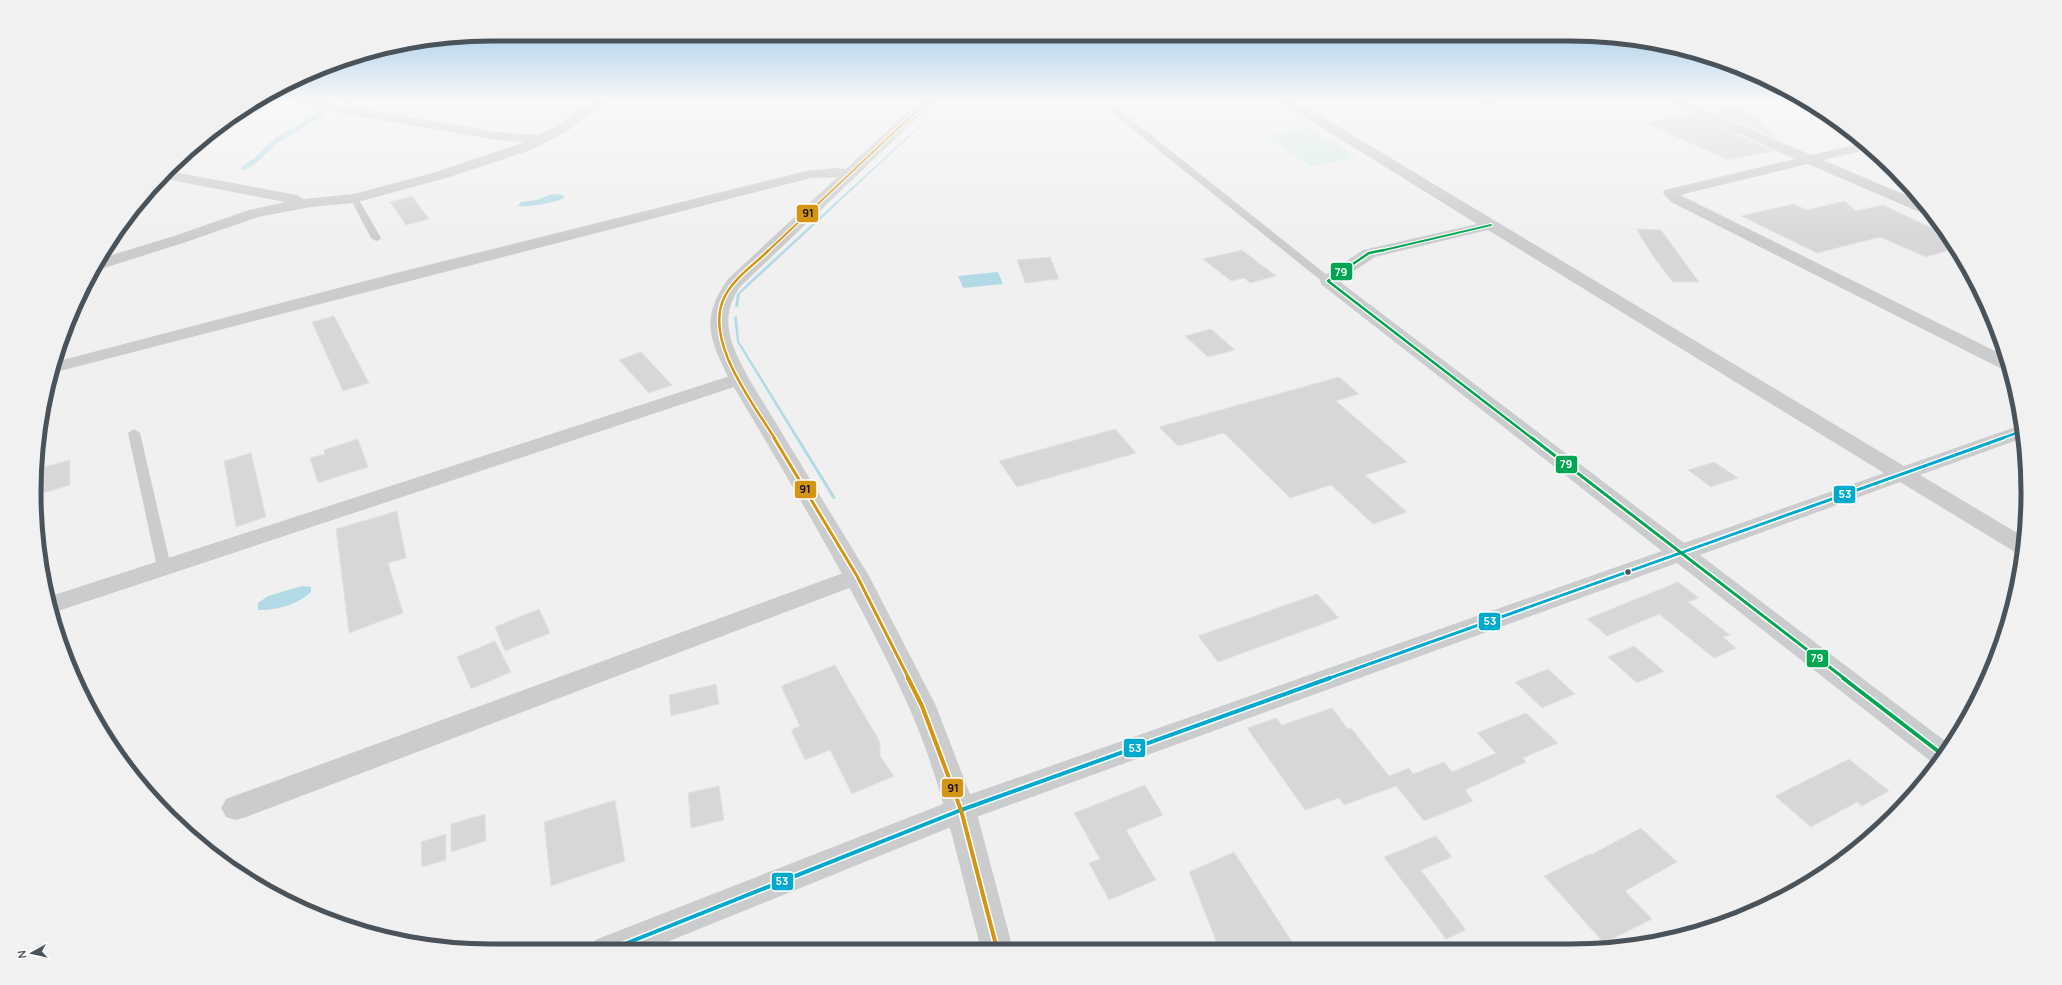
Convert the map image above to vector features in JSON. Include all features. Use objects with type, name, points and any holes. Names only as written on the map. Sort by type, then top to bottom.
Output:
[{"type":"street","points":[[104,262],[180,239],[254,213],[310,202],[354,198],[441,174],[523,148]]},
{"type":"street","points":[[877,148],[734,283],[720,302],[718,319],[727,357],[857,576],[922,706],[961,810],[996,944]]},
{"type":"street","points":[[1363,148],[2018,544]]},
{"type":"street","points":[[1780,148],[1919,207]]},
{"type":"street","points":[[1858,148],[1670,194],[1676,199],[2001,361]]},
{"type":"street","points":[[59,366],[402,277],[811,174],[829,172],[851,173]]},
{"type":"street","points":[[171,175],[310,202]]},
{"type":"street","points":[[1491,225],[1369,253],[1328,281],[1939,752]]},
{"type":"street","points":[[55,603],[739,379]]},
{"type":"street","points":[[625,944],[961,810],[2017,433]]},
{"type":"street","points":[[236,808],[857,576]]},
{"type":"lane","points":[[1162,148],[1328,281]]},
{"type":"lane","points":[[354,198],[376,238]]},
{"type":"lane","points":[[134,433],[164,567]]},
{"type":"green space","points":[[1284,148],[1341,148],[1357,158],[1311,166]]},
{"type":"water","points":[[895,148],[897,148],[740,294],[738,307],[735,307],[737,294]]},
{"type":"water","points":[[552,194],[563,195],[564,198],[541,204],[518,206],[521,202],[537,200]]},
{"type":"water","points":[[998,272],[1003,284],[963,288],[958,276]]},
{"type":"water","points":[[737,316],[739,341],[836,498],[833,499],[737,342],[734,317]]},
{"type":"water","points":[[302,586],[311,587],[311,592],[300,600],[279,608],[258,610],[258,603],[268,596]]},
{"type":"building","points":[[1701,148],[1767,148],[1774,151],[1728,160]]},
{"type":"building","points":[[412,196],[429,219],[406,225],[390,202]]},
{"type":"building","points":[[1845,201],[1856,211],[1883,205],[1937,230],[1950,250],[1926,257],[1880,237],[1817,253],[1741,216],[1793,204],[1807,210]]},
{"type":"building","points":[[1636,229],[1661,230],[1699,282],[1673,282],[1655,259]]},
{"type":"building","points":[[1242,250],[1276,276],[1250,283],[1244,278],[1231,281],[1203,259]]},
{"type":"building","points":[[1050,257],[1059,279],[1025,283],[1017,260]]},
{"type":"building","points":[[334,316],[369,383],[343,391],[312,322]]},
{"type":"building","points":[[1211,329],[1235,350],[1208,357],[1185,336]]},
{"type":"building","points":[[641,352],[672,385],[649,393],[619,360]]},
{"type":"building","points":[[1339,377],[1359,394],[1336,401],[1407,462],[1365,475],[1407,512],[1373,524],[1331,485],[1290,498],[1224,433],[1178,446],[1159,427]]},
{"type":"building","points":[[1115,429],[1136,453],[1017,487],[999,461]]},
{"type":"building","points":[[358,439],[368,467],[318,483],[310,458],[325,454],[324,450]]},
{"type":"building","points":[[251,453],[266,517],[236,527],[224,461]]},
{"type":"building","points":[[70,460],[70,485],[41,493],[42,468]]},
{"type":"building","points":[[1714,462],[1738,478],[1711,487],[1688,470]]},
{"type":"building","points":[[397,511],[406,558],[388,563],[403,613],[349,633],[336,529]]},
{"type":"building","points":[[1678,582],[1699,598],[1688,602],[1730,635],[1723,637],[1736,648],[1714,658],[1659,614],[1607,636],[1587,619]]},
{"type":"building","points":[[1317,594],[1339,618],[1218,662],[1198,636]]},
{"type":"building","points":[[539,609],[550,633],[505,651],[495,627]]},
{"type":"building","points":[[495,641],[511,672],[471,689],[457,657]]},
{"type":"building","points":[[1634,646],[1664,671],[1637,683],[1608,657]]},
{"type":"building","points":[[835,665],[880,742],[880,756],[894,776],[852,794],[830,750],[805,760],[791,730],[800,726],[781,686]]},
{"type":"building","points":[[1548,669],[1575,694],[1542,708],[1515,682]]},
{"type":"building","points":[[716,684],[719,704],[671,716],[669,695]]},
{"type":"building","points":[[1332,708],[1348,729],[1351,728],[1389,776],[1409,768],[1413,774],[1444,762],[1452,772],[1496,753],[1477,733],[1526,713],[1558,743],[1523,758],[1526,762],[1465,790],[1473,801],[1424,821],[1396,786],[1344,805],[1339,798],[1305,810],[1247,728],[1276,718],[1282,725]]},
{"type":"building","points":[[1849,759],[1889,791],[1862,806],[1857,802],[1811,827],[1775,796]]},
{"type":"building","points":[[1145,785],[1163,815],[1126,830],[1156,880],[1109,900],[1089,863],[1100,859],[1074,813]]},
{"type":"building","points":[[719,786],[724,820],[691,828],[688,793]]},
{"type":"building","points":[[615,800],[625,861],[551,886],[544,822]]},
{"type":"building","points":[[485,814],[486,841],[451,852],[451,824]]},
{"type":"building","points":[[1641,828],[1677,862],[1625,891],[1652,919],[1605,942],[1604,943],[1544,876],[1590,854],[1591,855]]},
{"type":"building","points":[[446,834],[446,860],[422,867],[421,842]]},
{"type":"building","points":[[1436,836],[1452,857],[1421,870],[1466,930],[1446,939],[1384,857]]},
{"type":"building","points":[[1234,852],[1293,944],[1217,944],[1189,872]]},
{"type":"waterway","points":[[244,168],[256,160],[269,148]]},
{"type":"transit line","name":"91","points":[[877,148],[734,283],[725,295],[720,307],[719,330],[722,342],[739,379],[857,576],[922,706],[961,810],[996,944]]},
{"type":"transit line","name":"79","points":[[1491,225],[1369,253],[1328,281],[1939,752]]},
{"type":"transit line","name":"53","points":[[625,944],[961,810],[2017,433]]}]
